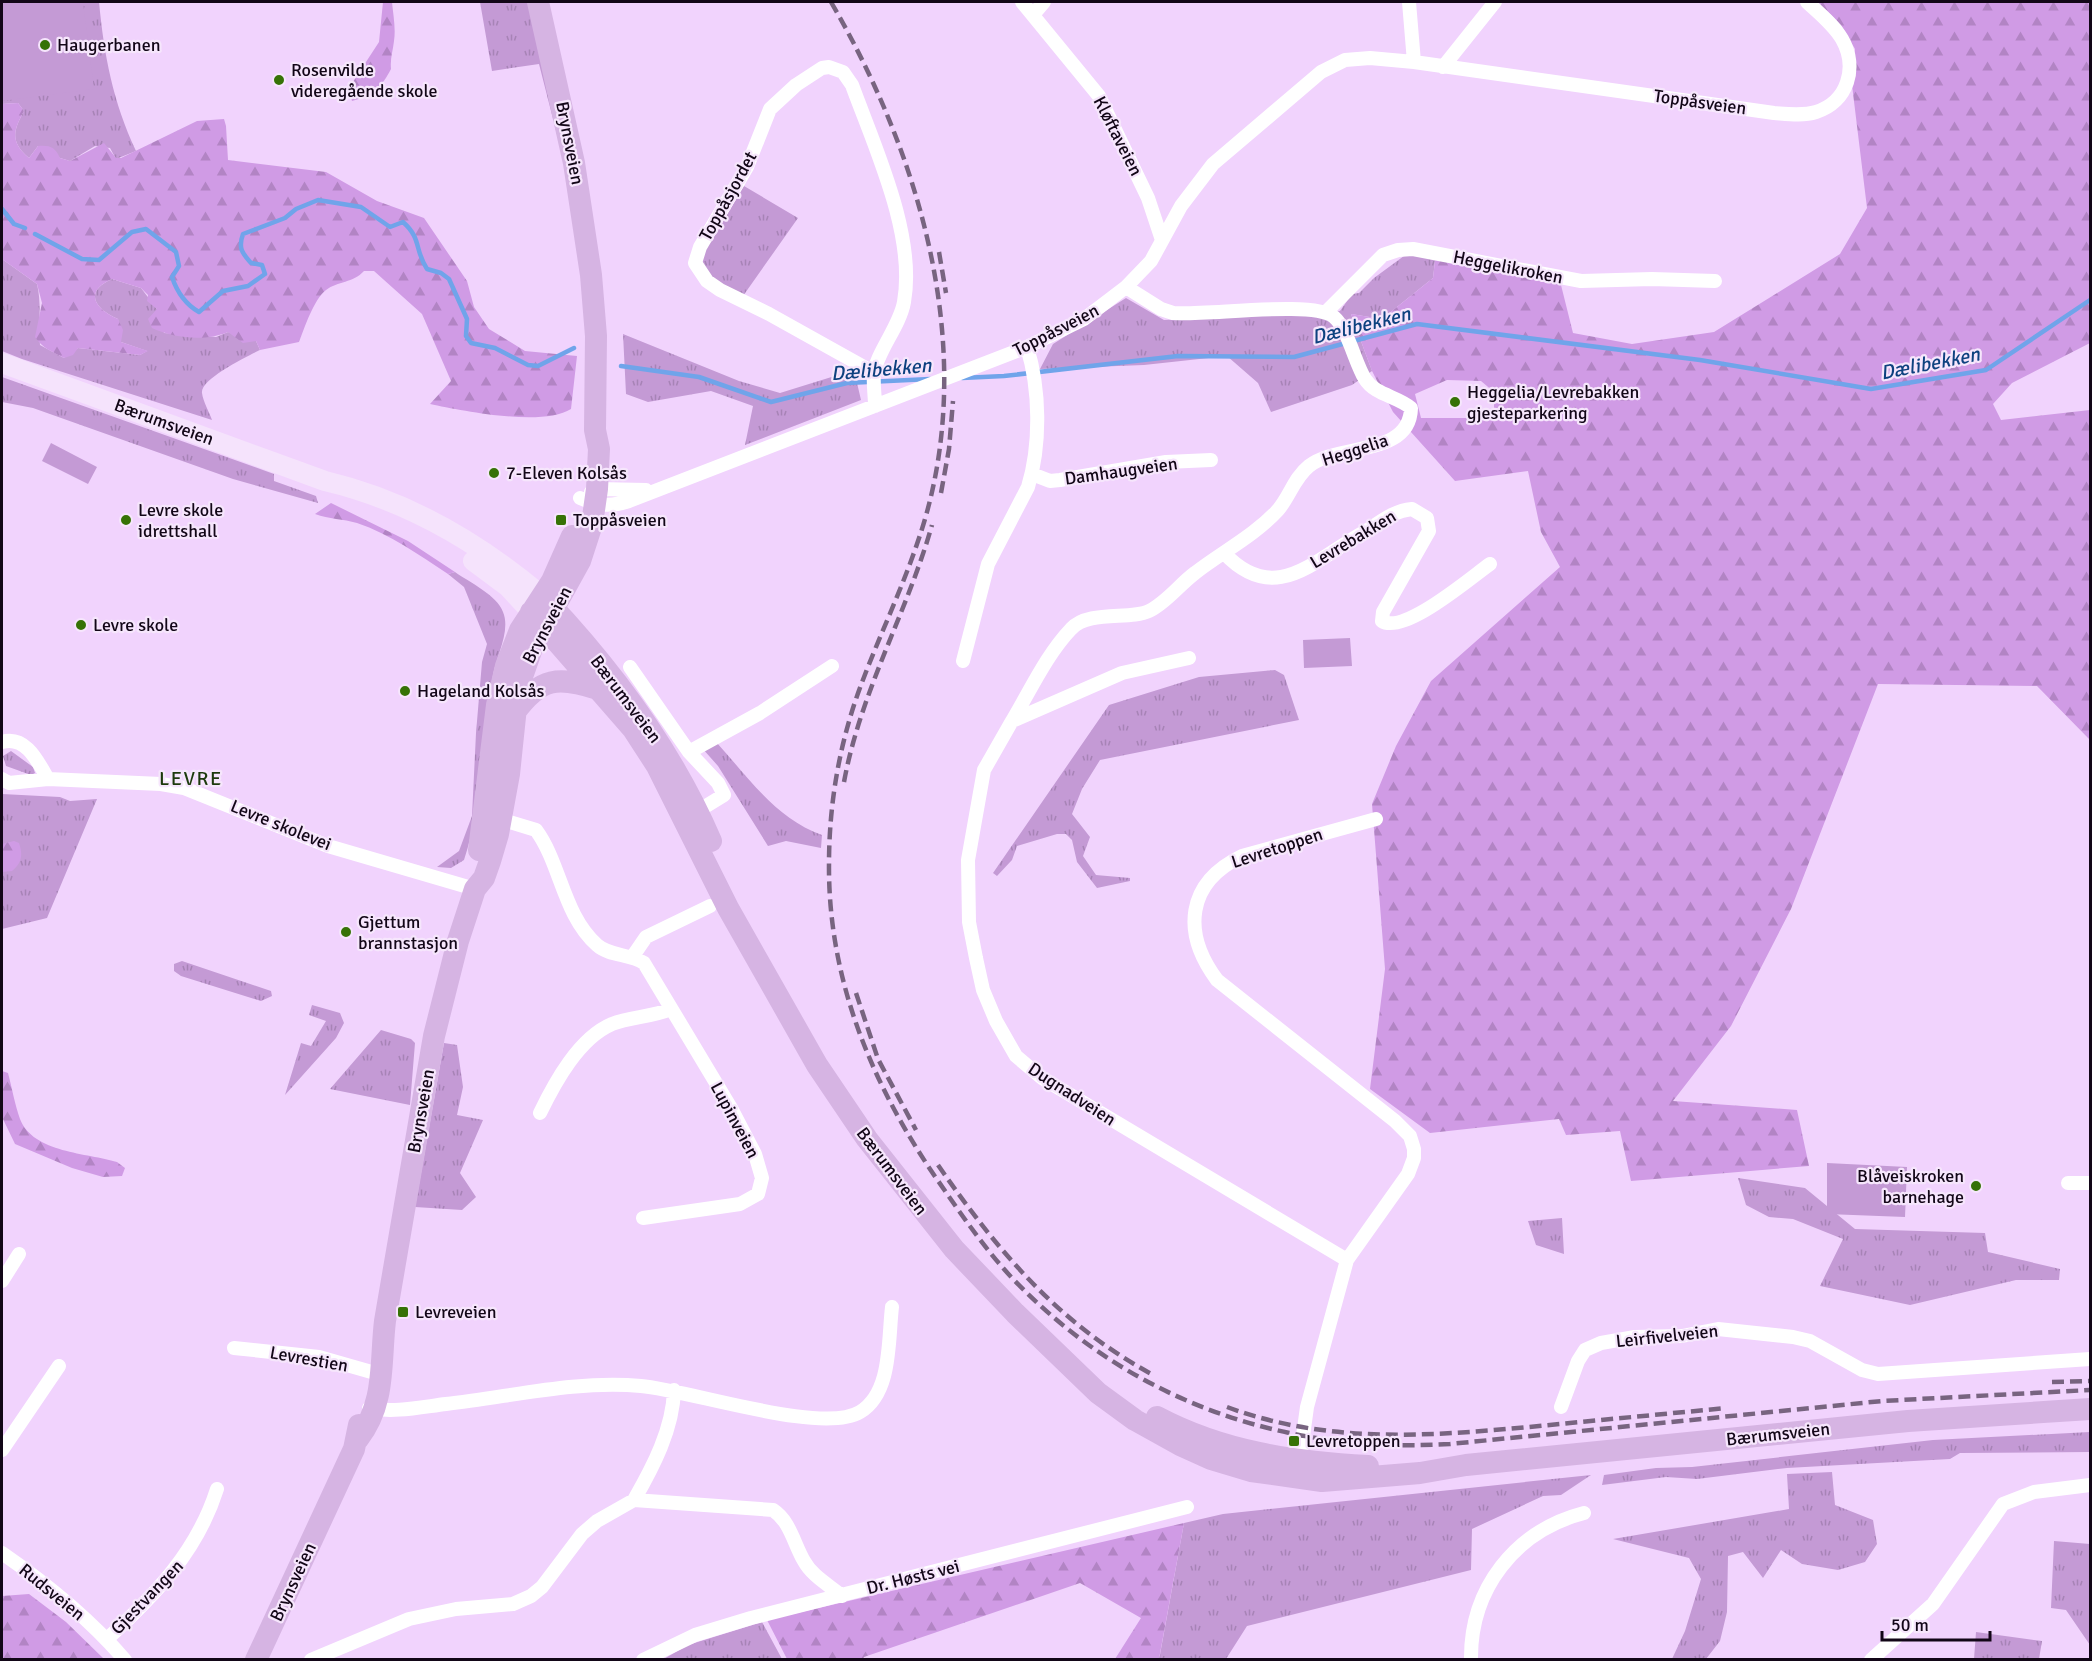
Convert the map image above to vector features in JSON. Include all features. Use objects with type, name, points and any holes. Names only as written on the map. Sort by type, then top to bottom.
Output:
[{"type":"main road","name":"Brynsveien","points":[[256,1659],[357,1439],[359,1421],[369,1408],[377,1373],[434,1036],[448,975],[475,889],[475,873],[493,817],[525,667],[552,581],[569,546],[579,517],[591,497],[589,447],[595,430],[596,336],[588,252],[565,116],[538,2]]},
{"type":"main road","name":"Bærumsveien","points":[[2,363],[325,481],[444,542],[543,610],[609,672],[679,773],[691,815]]},
{"type":"main road","name":"Brynsveien","points":[[493,817],[502,682],[520,630],[543,610]]},
{"type":"main road","name":"Bærumsveien","points":[[543,610],[598,689],[633,729],[691,815],[720,863],[747,938],[817,1065],[897,1180],[983,1280],[1098,1393],[1180,1446],[1232,1466],[1300,1461],[1361,1479],[1466,1465],[1908,1421],[2091,1410]]},
{"type":"main road","points":[[515,712],[526,697],[545,683],[570,681],[598,689]]},
{"type":"street","name":"Kløftaveien","points":[[1022,2],[1099,96],[1113,120],[1149,198],[1162,240]]},
{"type":"street","points":[[1033,15],[1044,2]]},
{"type":"street","points":[[1409,2],[1414,62]]},
{"type":"street","points":[[1443,67],[1495,2]]},
{"type":"street","name":"Toppåsveien","points":[[591,497],[616,505],[1027,347],[1084,319],[1126,287],[1151,261],[1181,206],[1213,164],[1321,72],[1346,60],[1370,58],[1414,62],[1774,113],[1814,113],[1827,108],[1841,94],[1847,84],[1851,64],[1842,38],[1807,2]]},
{"type":"street","name":"Toppåsjordet","points":[[873,372],[789,324],[720,290],[707,281],[695,263],[700,247],[747,167],[770,110],[815,72],[829,67],[843,72],[852,86],[888,188],[903,248],[905,279],[902,313],[873,372],[875,406]]},
{"type":"street","name":"Heggelikroken","points":[[1331,315],[1383,255],[1398,250],[1436,252],[1581,281],[1652,279],[1715,282]]},
{"type":"street","points":[[1126,287],[1161,309],[1173,313],[1281,310],[1331,315]]},
{"type":"street","name":"Heggelia","points":[[1012,721],[1071,628],[1088,620],[1148,612],[1266,522],[1281,507],[1298,477],[1311,465],[1329,456],[1367,448],[1395,438],[1407,428],[1411,408],[1393,396],[1380,392],[1365,380],[1331,315]]},
{"type":"street","points":[[963,661],[988,564],[1028,487],[1032,474],[1036,388],[1027,347]]},
{"type":"street","name":"Damhaugveien","points":[[1032,474],[1050,481],[1166,462],[1211,460]]},
{"type":"street","name":"Levrebakken","points":[[1224,553],[1250,575],[1275,578],[1288,575],[1305,568],[1390,514],[1413,509],[1427,518],[1429,531],[1383,612],[1382,621],[1394,625],[1405,621],[1449,594],[1490,564]]},
{"type":"street","points":[[1012,721],[1122,673],[1189,658]]},
{"type":"street","points":[[689,752],[760,713],[832,666]]},
{"type":"street","name":"Bærumsveien","points":[[630,667],[689,752],[718,783],[724,795],[691,815]]},
{"type":"street","name":"Dugnadveien","points":[[1012,721],[984,770],[971,831],[968,881],[969,922],[983,990],[996,1021],[1016,1056],[1042,1078],[1347,1260]]},
{"type":"street","points":[[2,742],[15,741],[25,746],[48,779]]},
{"type":"street","name":"Levre skolevei","points":[[2,779],[9,783],[48,779],[161,784],[184,788],[328,846],[475,889]]},
{"type":"street","points":[[493,817],[536,830],[562,889],[586,932],[598,946],[633,956],[646,937],[710,906]]},
{"type":"street","name":"Levretoppen","points":[[1300,1461],[1305,1419],[1347,1260],[1408,1174],[1414,1149],[1410,1136],[1395,1120],[1217,980],[1204,962],[1197,943],[1194,909],[1204,887],[1224,864],[1242,856],[1376,819]]},
{"type":"street","name":"Lupinveien","points":[[633,956],[644,963],[731,1108],[755,1154],[762,1178],[758,1194],[740,1204],[643,1218]]},
{"type":"street","points":[[540,1113],[550,1093],[585,1043],[597,1031],[615,1023],[654,1016],[671,1009]]},
{"type":"street","points":[[2068,1183],[2091,1182]]},
{"type":"street","points":[[2,1281],[19,1254]]},
{"type":"street","points":[[369,1408],[415,1408],[574,1387],[638,1386],[674,1390],[756,1409],[811,1417],[858,1414],[872,1404],[881,1388],[892,1307]]},
{"type":"street","name":"Leirfivelveien","points":[[1561,1407],[1578,1361],[1585,1350],[1601,1343],[1635,1337],[1682,1336],[1718,1329],[1810,1341],[1862,1371],[1878,1374],[2091,1359]]},
{"type":"street","name":"Levrestien","points":[[234,1348],[295,1353],[377,1373]]},
{"type":"street","points":[[2,1450],[59,1366]]},
{"type":"street","points":[[311,1659],[409,1619],[456,1609],[513,1604],[531,1596],[542,1587],[582,1534],[597,1521],[634,1500],[660,1449],[674,1390]]},
{"type":"street","points":[[1871,1659],[1933,1604],[2003,1504],[2034,1492],[2091,1485]]},
{"type":"street","name":"Gjestvangen","points":[[107,1639],[162,1586],[185,1557],[210,1511],[217,1489]]},
{"type":"street","points":[[634,1500],[772,1510],[786,1524],[804,1562],[814,1574],[842,1596]]},
{"type":"street","name":"Dr. Høsts vei","points":[[643,1659],[695,1635],[1187,1507]]},
{"type":"street","points":[[1471,1659],[1471,1637],[1476,1613],[1496,1572],[1526,1542],[1566,1518],[1584,1513]]},
{"type":"street","name":"Rudsveien","points":[[2,1553],[36,1576],[107,1639],[125,1659]]},
{"type":"green space","points":[[2,2],[99,2],[111,78],[121,115],[136,151],[116,159],[110,148],[95,146],[70,161],[38,146],[29,158],[23,152],[15,136],[17,125],[24,111],[18,103],[2,104]]},
{"type":"green space","name":"Haugerbanen","points":[[2,2],[83,2],[94,89],[2,101]]},
{"type":"green space","points":[[383,2],[392,2],[395,31],[391,69],[375,90],[352,101],[349,92],[351,85],[379,42]]},
{"type":"green space","points":[[480,2],[530,2],[563,158],[539,64],[492,71]]},
{"type":"green space","points":[[1818,2],[2090,2],[2090,343],[2012,383],[1993,404],[2001,420],[2090,410],[2090,740],[2037,686],[1878,684],[1791,909],[1731,1026],[1673,1101],[1797,1110],[1809,1166],[1631,1181],[1620,1131],[1566,1135],[1559,1119],[1430,1133],[1370,1089],[1385,969],[1372,804],[1396,746],[1431,681],[1560,567],[1541,532],[1528,471],[1455,481],[1393,412],[1372,371],[1351,314],[1382,319],[1433,278],[1436,252],[1560,281],[1573,333],[1632,344],[1714,332],[1840,254],[1867,208],[1852,85],[1855,49],[1841,25]],"holes":[[[1447,380],[1481,381],[1494,392],[1494,410],[1486,418],[1421,418],[1415,394]]]},
{"type":"green space","points":[[18,103],[24,111],[17,125],[16,141],[29,158],[38,146],[46,146],[54,149],[60,158],[70,161],[104,143],[116,158],[121,158],[197,121],[224,119],[228,160],[326,172],[377,201],[424,218],[467,281],[474,307],[489,329],[525,351],[577,356],[571,409],[542,417],[523,417],[502,416],[430,404],[451,381],[422,314],[374,271],[364,271],[355,278],[326,290],[314,307],[299,342],[260,350],[256,341],[243,343],[228,332],[210,337],[190,338],[152,328],[148,319],[157,309],[147,301],[148,295],[141,288],[112,279],[97,289],[95,295],[98,305],[118,319],[123,330],[121,342],[148,351],[140,355],[78,348],[73,355],[64,358],[52,352],[35,337],[42,303],[37,284],[2,259],[2,104]]},
{"type":"green space","points":[[744,186],[798,218],[743,296],[718,284],[702,271],[703,253]]},
{"type":"green space","points":[[1436,252],[1433,278],[1382,319],[1351,314],[1372,371],[1352,385],[1271,412],[1258,383],[1227,356],[1144,365],[1040,369],[1053,344],[1126,298],[1164,320],[1340,311],[1352,294],[1359,293],[1374,278],[1408,253]]},
{"type":"green space","points":[[2,259],[37,284],[40,345],[64,358],[78,348],[140,355],[147,351],[121,342],[118,319],[98,305],[95,295],[97,289],[112,279],[141,288],[157,309],[164,333],[216,337],[228,332],[256,341],[260,350],[226,368],[203,387],[202,393],[212,420],[22,359],[2,351]]},
{"type":"green space","points":[[623,334],[739,381],[780,393],[854,370],[861,400],[745,445],[753,406],[711,391],[648,402],[626,394]]},
{"type":"green space","points":[[2,377],[274,474],[274,481],[316,496],[318,503],[233,479],[33,408],[2,402]]},
{"type":"green space","points":[[51,443],[97,467],[88,484],[42,461]]},
{"type":"green space","points":[[331,503],[408,541],[455,572],[448,574],[404,546],[369,528],[315,514]]},
{"type":"green space","points":[[455,572],[495,600],[503,612],[505,627],[489,698],[479,791],[470,837],[464,860],[451,868],[437,867],[459,851],[472,816],[482,662],[487,644],[464,587],[448,574]]},
{"type":"green space","points":[[1350,638],[1352,666],[1304,668],[1303,640]]},
{"type":"green space","points":[[1275,670],[1284,675],[1299,720],[1100,760],[1082,789],[1072,814],[1090,837],[1083,856],[1096,875],[1130,878],[1130,881],[1097,888],[1077,862],[1072,840],[1066,834],[1057,834],[1017,846],[1012,860],[997,876],[993,873],[1109,705],[1199,677]]},
{"type":"green space","points":[[717,743],[777,808],[806,828],[822,835],[821,848],[786,841],[768,846],[718,766],[702,748]]},
{"type":"green space","points":[[11,751],[33,767],[35,773],[31,775],[6,766],[3,756]]},
{"type":"green space","points":[[2,794],[60,797],[70,801],[97,799],[47,918],[2,929]]},
{"type":"green space","points":[[14,841],[19,843],[20,862],[12,871],[2,872],[2,844]]},
{"type":"green space","points":[[182,961],[271,991],[272,996],[261,1001],[181,976],[174,971],[174,964]]},
{"type":"green space","points":[[312,1005],[340,1013],[344,1023],[336,1038],[285,1095],[301,1043],[311,1046],[326,1021],[309,1015]]},
{"type":"green space","points":[[381,1030],[411,1039],[415,1043],[410,1105],[330,1089]]},
{"type":"green space","points":[[444,1043],[457,1045],[463,1087],[457,1115],[483,1120],[460,1173],[476,1197],[462,1210],[415,1207]]},
{"type":"green space","points":[[2,1071],[8,1073],[20,1119],[37,1139],[62,1150],[117,1162],[125,1168],[122,1176],[103,1177],[72,1168],[15,1144],[2,1117]]},
{"type":"green space","points":[[1827,1163],[1907,1167],[1905,1217],[1827,1214]]},
{"type":"green space","points":[[1738,1178],[1805,1188],[1855,1229],[1985,1233],[1988,1252],[2060,1269],[2059,1280],[2016,1280],[1910,1305],[1820,1286],[1843,1239],[1793,1219],[1769,1217],[1746,1205]]},
{"type":"green space","points":[[1562,1218],[1564,1254],[1536,1245],[1528,1221]]},
{"type":"green space","points":[[2090,1432],[2090,1452],[1960,1453],[1950,1459],[1787,1468],[1697,1479],[1666,1477],[1602,1485],[1604,1475],[1656,1468],[1692,1467],[1933,1440]]},
{"type":"green space","points":[[1832,1472],[1835,1505],[1873,1520],[1877,1544],[1865,1562],[1838,1570],[1802,1564],[1781,1550],[1763,1578],[1743,1552],[1728,1556],[1727,1612],[1720,1641],[1706,1659],[1672,1659],[1685,1631],[1701,1579],[1689,1558],[1613,1539],[1789,1509],[1787,1474]]},
{"type":"green space","points":[[1591,1475],[1561,1495],[1543,1496],[1472,1529],[1471,1570],[1247,1626],[1226,1659],[1159,1660],[1184,1523],[1223,1514]]},
{"type":"green space","points":[[1184,1523],[1159,1659],[1115,1659],[1141,1618],[1080,1583],[863,1659],[787,1659],[767,1620]]},
{"type":"green space","points":[[2054,1541],[2090,1544],[2090,1645],[2066,1610],[2051,1608]]},
{"type":"green space","points":[[29,1594],[66,1622],[104,1659],[2,1659],[2,1596]]},
{"type":"green space","points":[[762,1622],[782,1659],[662,1660],[688,1645]]},
{"type":"green space","points":[[1976,1632],[2042,1641],[2039,1659],[1974,1659]]},
{"type":"waterway","name":"Dælibekken","points":[[35,234],[82,259],[99,260],[132,232],[146,229],[176,252],[179,266],[172,277],[179,293],[199,312],[223,291],[248,286],[265,274],[262,265],[251,263],[243,253],[241,247],[243,234],[285,218],[296,209],[318,200],[361,207],[390,227],[403,222],[409,228],[416,239],[420,256],[427,269],[441,273],[449,279],[467,319],[466,336],[471,343],[495,348],[528,365],[538,366],[574,348]]},
{"type":"waterway","name":"Dælibekken","points":[[2,209],[14,224],[25,228]]},
{"type":"waterway","name":"Dælibekken","points":[[962,378],[1004,376],[1178,356],[1294,357],[1417,324],[1700,360],[1871,389],[1986,370],[2090,300]]},
{"type":"waterway","name":"Dælibekken","points":[[621,366],[699,377],[771,402],[847,383],[930,379]]},
{"type":"railway","points":[[831,2],[864,64],[893,129],[916,196],[933,265],[942,335],[944,405],[935,475],[917,544],[856,699],[840,760],[833,801],[829,864],[836,948],[845,988],[858,1027],[891,1103],[911,1140],[934,1175],[981,1242],[1002,1267],[1059,1322],[1107,1358],[1159,1387],[1213,1411],[1269,1428],[1328,1440],[1388,1445],[1450,1444],[1882,1401],[2090,1390]]},
{"type":"railway","points":[[939,252],[946,293]]},
{"type":"railway","points":[[941,493],[949,449],[953,401]]},
{"type":"railway","points":[[844,782],[861,715],[922,558],[932,525]]},
{"type":"railway","points":[[856,993],[878,1059],[916,1130]]},
{"type":"railway","points":[[938,1165],[984,1228],[1034,1284],[1090,1334],[1155,1376]]},
{"type":"railway","points":[[2052,1382],[2090,1381]]},
{"type":"railway","points":[[1227,1407],[1265,1419],[1304,1427],[1382,1434],[1460,1433],[1726,1408]]},
{"type":"place","name":"Haugerbanen","points":[[45,45]]},
{"type":"place","name":"Rosenvilde videregående skole","points":[[279,80]]},
{"type":"place","name":"Heggelia/Levrebakken gjesteparkering","points":[[1455,402]]},
{"type":"place","name":"7-Eleven Kolsås","points":[[494,473]]},
{"type":"place","name":"Levre skole idrettshall","points":[[126,520]]},
{"type":"place","name":"Toppåsveien","points":[[561,520]]},
{"type":"place","name":"Levre skole","points":[[81,625]]},
{"type":"place","name":"Hageland Kolsås","points":[[405,691]]},
{"type":"place","name":"Gjettum brannstasjon","points":[[346,932]]},
{"type":"place","name":"Blåveiskroken barnehage","points":[[1976,1186]]},
{"type":"place","name":"Levreveien","points":[[403,1312]]},
{"type":"place","name":"Levretoppen","points":[[1294,1441]]},
{"type":"district","name":"LEVRE","points":[[191,778]]}]
